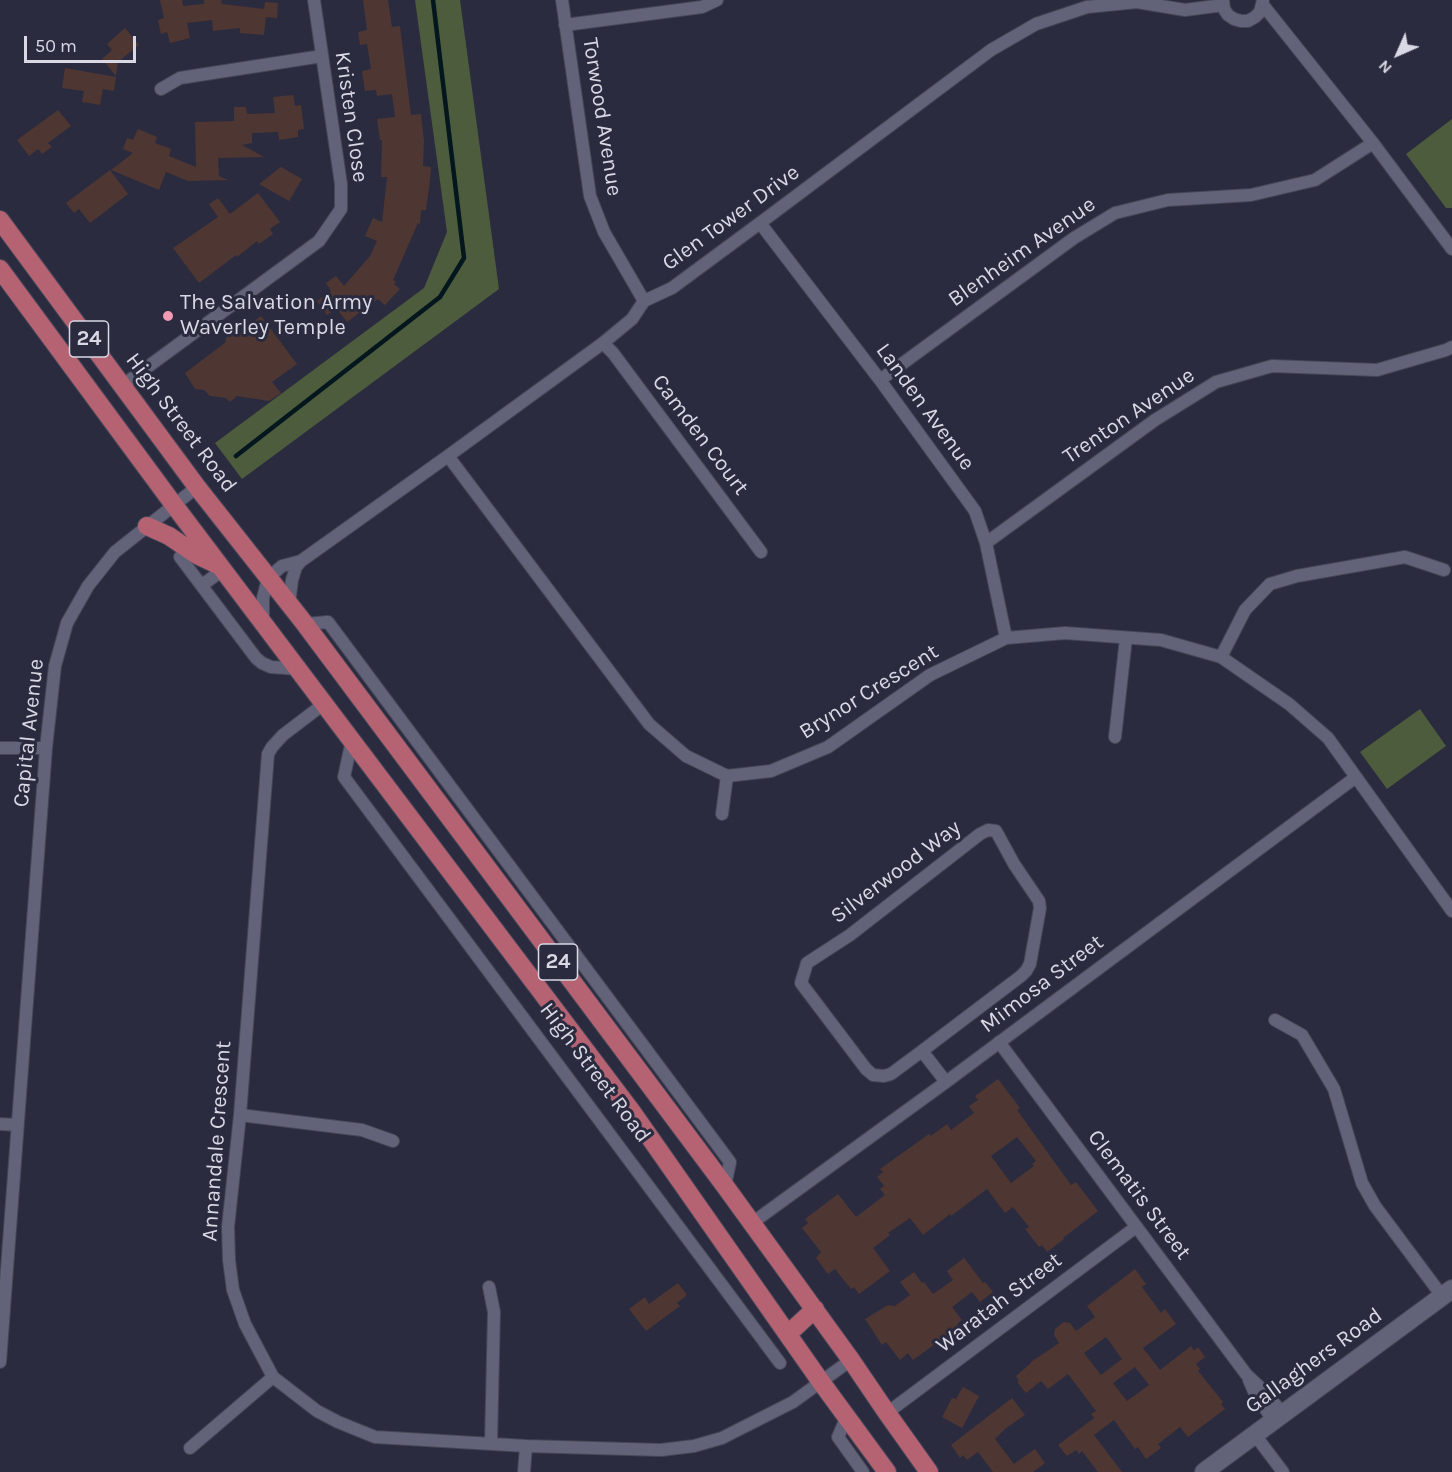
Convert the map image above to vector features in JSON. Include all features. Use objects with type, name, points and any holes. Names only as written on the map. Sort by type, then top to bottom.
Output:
[{"type":"main road","name":"High Street Road","points":[[0,220],[197,487],[305,624],[725,1186],[815,1309],[929,1472]]},
{"type":"main road","name":"High Street Road","points":[[0,268],[174,505],[632,1112],[821,1382],[887,1472]]},
{"type":"main road","points":[[147,526],[168,535],[197,555],[222,568]]},
{"type":"main road","points":[[788,1334],[815,1309]]},
{"type":"street","name":"Kristen Close","points":[[123,385],[319,241],[341,209],[341,184],[314,0]]},
{"type":"street","name":"Torwood Avenue","points":[[562,0],[590,196],[604,232],[644,301]]},
{"type":"street","points":[[566,25],[702,7],[717,0]]},
{"type":"street","name":"Glen Tower Drive","points":[[270,578],[282,566],[301,561],[603,344],[632,319],[644,301],[672,288],[991,50],[1036,24],[1087,7],[1137,2],[1185,10],[1223,2]]},
{"type":"street","points":[[1223,2],[1228,15],[1241,21],[1248,21],[1256,17],[1263,3]]},
{"type":"street","points":[[1263,3],[1373,143],[1452,249]]},
{"type":"street","points":[[161,89],[180,78],[322,56]]},
{"type":"street","name":"Blenheim Avenue","points":[[880,380],[1074,238],[1115,213],[1168,200],[1251,195],[1315,180],[1373,143]]},
{"type":"street","name":"Landen Avenue","points":[[760,223],[880,380],[975,511],[986,543],[1006,638]]},
{"type":"street","name":"Camden Court","points":[[603,344],[761,552]]},
{"type":"street","name":"Trenton Avenue","points":[[986,543],[1155,420],[1216,382],[1272,366],[1377,370],[1452,347]]},
{"type":"street","points":[[448,456],[649,724],[686,756],[727,776],[722,814]]},
{"type":"street","name":"Capital Avenue","points":[[0,1362],[46,747],[55,666],[67,623],[88,586],[115,552],[197,487]]},
{"type":"street","points":[[180,557],[256,658],[271,667],[298,669]]},
{"type":"street","points":[[1221,657],[1245,610],[1270,584],[1297,576],[1405,557],[1444,570]]},
{"type":"street","points":[[289,604],[292,580],[296,567],[301,561]]},
{"type":"street","points":[[202,585],[222,568]]},
{"type":"street","points":[[263,622],[264,592],[270,578]]},
{"type":"street","name":"Brynor Crescent","points":[[727,776],[771,771],[828,747],[930,675],[1006,638],[1065,633],[1161,640],[1221,657],[1289,704],[1328,738],[1452,911]]},
{"type":"street","points":[[1115,737],[1126,638]]},
{"type":"street","name":"Annandale Crescent","points":[[325,703],[283,735],[268,754],[240,1115],[228,1227],[233,1290],[245,1324],[273,1377],[316,1411],[375,1437],[526,1446],[661,1450],[694,1446],[722,1438],[793,1402],[851,1360]]},
{"type":"street","name":"High Street Road","points":[[352,740],[344,777],[780,1363]]},
{"type":"street","points":[[0,748],[46,747]]},
{"type":"street","name":"Mimosa Street","points":[[752,1224],[1356,777]]},
{"type":"street","name":"Silverwood Way","points":[[988,830],[996,831],[1014,864],[1039,901],[1040,908],[1030,964],[1021,976],[922,1051],[891,1074],[873,1075],[866,1069],[801,983],[807,963],[850,935],[980,834],[988,830]]},
{"type":"street","points":[[1275,1020],[1302,1035],[1334,1089],[1362,1184],[1375,1206],[1447,1292]]},
{"type":"street","name":"Clematis Street","points":[[999,1042],[1246,1374],[1264,1390],[1278,1418]]},
{"type":"street","points":[[922,1051],[946,1082]]},
{"type":"street","points":[[240,1115],[362,1130],[393,1141]]},
{"type":"street","points":[[0,1124],[17,1125]]},
{"type":"street","name":"Waratah Street","points":[[887,1413],[1136,1227]]},
{"type":"street","points":[[489,1287],[494,1312],[491,1443]]},
{"type":"street","name":"Gallaghers Road","points":[[1204,1472],[1447,1292]]},
{"type":"street","points":[[765,1341],[788,1334]]},
{"type":"street","points":[[190,1448],[273,1377]]},
{"type":"street","points":[[847,1416],[838,1437],[863,1472]]},
{"type":"street","points":[[1255,1435],[1283,1472]]},
{"type":"street","points":[[524,1472],[526,1446]]},
{"type":"green space","points":[[415,0],[460,0],[499,289],[242,479],[215,443],[424,288],[447,232]]},
{"type":"green space","points":[[1452,119],[1452,208],[1446,208],[1406,154]]},
{"type":"green space","points":[[1420,709],[1446,746],[1387,789],[1360,752]]},
{"type":"building","points":[[160,0],[182,0],[183,6],[204,4],[204,0],[221,0],[222,4],[264,9],[265,2],[278,3],[277,18],[266,17],[264,35],[240,33],[240,28],[213,31],[212,20],[187,23],[190,38],[170,43],[167,32],[161,34],[158,20],[164,18]]},
{"type":"building","points":[[363,0],[388,0],[392,27],[400,26],[411,115],[421,114],[424,141],[423,166],[431,167],[426,210],[421,210],[420,224],[418,223],[393,280],[400,289],[385,305],[378,299],[347,322],[337,309],[327,315],[317,301],[331,291],[326,283],[336,276],[344,286],[370,256],[377,241],[365,236],[373,218],[382,222],[387,177],[381,177],[382,140],[380,140],[377,119],[395,117],[392,94],[377,96],[376,90],[365,91],[362,71],[371,69],[367,44],[360,45],[358,32],[367,30]]},
{"type":"building","points":[[125,28],[139,45],[118,62],[116,76],[102,59],[112,50],[107,44]]},
{"type":"building","points":[[65,68],[116,77],[114,91],[103,89],[100,105],[82,102],[84,91],[62,88]]},
{"type":"building","points":[[293,95],[295,106],[301,105],[304,129],[298,130],[298,137],[279,140],[278,132],[252,133],[252,143],[242,145],[264,157],[218,158],[219,176],[228,180],[188,181],[166,172],[159,190],[111,170],[133,153],[123,149],[127,138],[133,140],[138,129],[157,137],[155,143],[171,149],[169,156],[196,167],[195,122],[234,121],[234,107],[246,107],[247,114],[275,113],[273,97]]},
{"type":"building","points":[[58,110],[71,126],[48,143],[52,147],[42,154],[38,149],[29,156],[17,140]]},
{"type":"building","points":[[281,167],[302,179],[289,201],[259,184]]},
{"type":"building","points":[[110,170],[128,194],[90,223],[79,209],[74,213],[66,203]]},
{"type":"building","points":[[258,193],[280,222],[270,229],[273,234],[259,244],[257,241],[199,283],[173,248],[218,217],[209,204],[218,198],[230,214]]},
{"type":"building","points":[[261,316],[297,364],[272,382],[281,393],[269,401],[237,396],[230,402],[226,398],[210,396],[204,390],[195,389],[185,373],[225,343],[228,330],[240,332]]},
{"type":"building","points":[[998,1079],[1020,1108],[1017,1110],[1071,1185],[1076,1182],[1098,1211],[1047,1252],[1042,1245],[1039,1247],[1025,1229],[1029,1227],[1013,1207],[1005,1213],[987,1189],[923,1235],[910,1218],[888,1233],[890,1235],[873,1248],[890,1271],[859,1294],[854,1287],[851,1289],[835,1269],[828,1274],[816,1258],[821,1252],[802,1228],[808,1223],[805,1219],[838,1194],[856,1217],[885,1195],[880,1189],[884,1186],[877,1177],[883,1172],[880,1169],[929,1134],[931,1136],[947,1124],[951,1130],[974,1113],[969,1106],[978,1100],[975,1096]],"holes":[[[1017,1137],[1036,1161],[1032,1164],[1034,1166],[1011,1183],[991,1156]]]},
{"type":"building","points":[[964,1258],[993,1292],[980,1302],[972,1292],[952,1307],[962,1320],[957,1324],[960,1328],[937,1347],[935,1344],[913,1360],[908,1353],[900,1360],[886,1342],[882,1345],[865,1319],[888,1305],[895,1306],[910,1295],[900,1282],[914,1272],[933,1294],[953,1280],[947,1271]]},
{"type":"building","points":[[1135,1269],[1146,1284],[1142,1287],[1161,1313],[1165,1309],[1176,1324],[1143,1348],[1160,1370],[1191,1346],[1194,1351],[1198,1347],[1205,1357],[1196,1364],[1200,1369],[1198,1371],[1223,1402],[1221,1404],[1225,1409],[1188,1437],[1180,1427],[1158,1444],[1161,1448],[1146,1459],[1138,1447],[1135,1449],[1114,1420],[1094,1435],[1122,1472],[1098,1472],[1082,1451],[1079,1454],[1076,1450],[1067,1456],[1058,1445],[1094,1418],[1091,1414],[1096,1411],[1068,1374],[1048,1389],[1041,1381],[1026,1393],[1017,1382],[1019,1381],[1016,1376],[1031,1362],[1059,1343],[1054,1335],[1055,1329],[1064,1322],[1070,1323],[1076,1331],[1095,1317],[1087,1306]],"holes":[[[1106,1337],[1122,1359],[1101,1375],[1084,1353]],[[1135,1367],[1149,1385],[1127,1401],[1113,1383]]]},
{"type":"building","points":[[678,1283],[687,1295],[677,1303],[680,1306],[646,1331],[629,1309],[645,1297],[649,1304]]},
{"type":"building","points":[[963,1387],[979,1396],[962,1428],[942,1417],[952,1398],[956,1399]]},
{"type":"building","points":[[1012,1398],[1025,1415],[995,1439],[1014,1464],[1035,1449],[1045,1463],[1033,1472],[993,1472],[978,1452],[967,1460],[963,1455],[960,1458],[951,1445]]},
{"type":"waterway","points":[[236,456],[440,297],[464,258],[433,0]]},
{"type":"place","name":"The Salvation Army Waverley Temple","points":[[168,316]]}]
